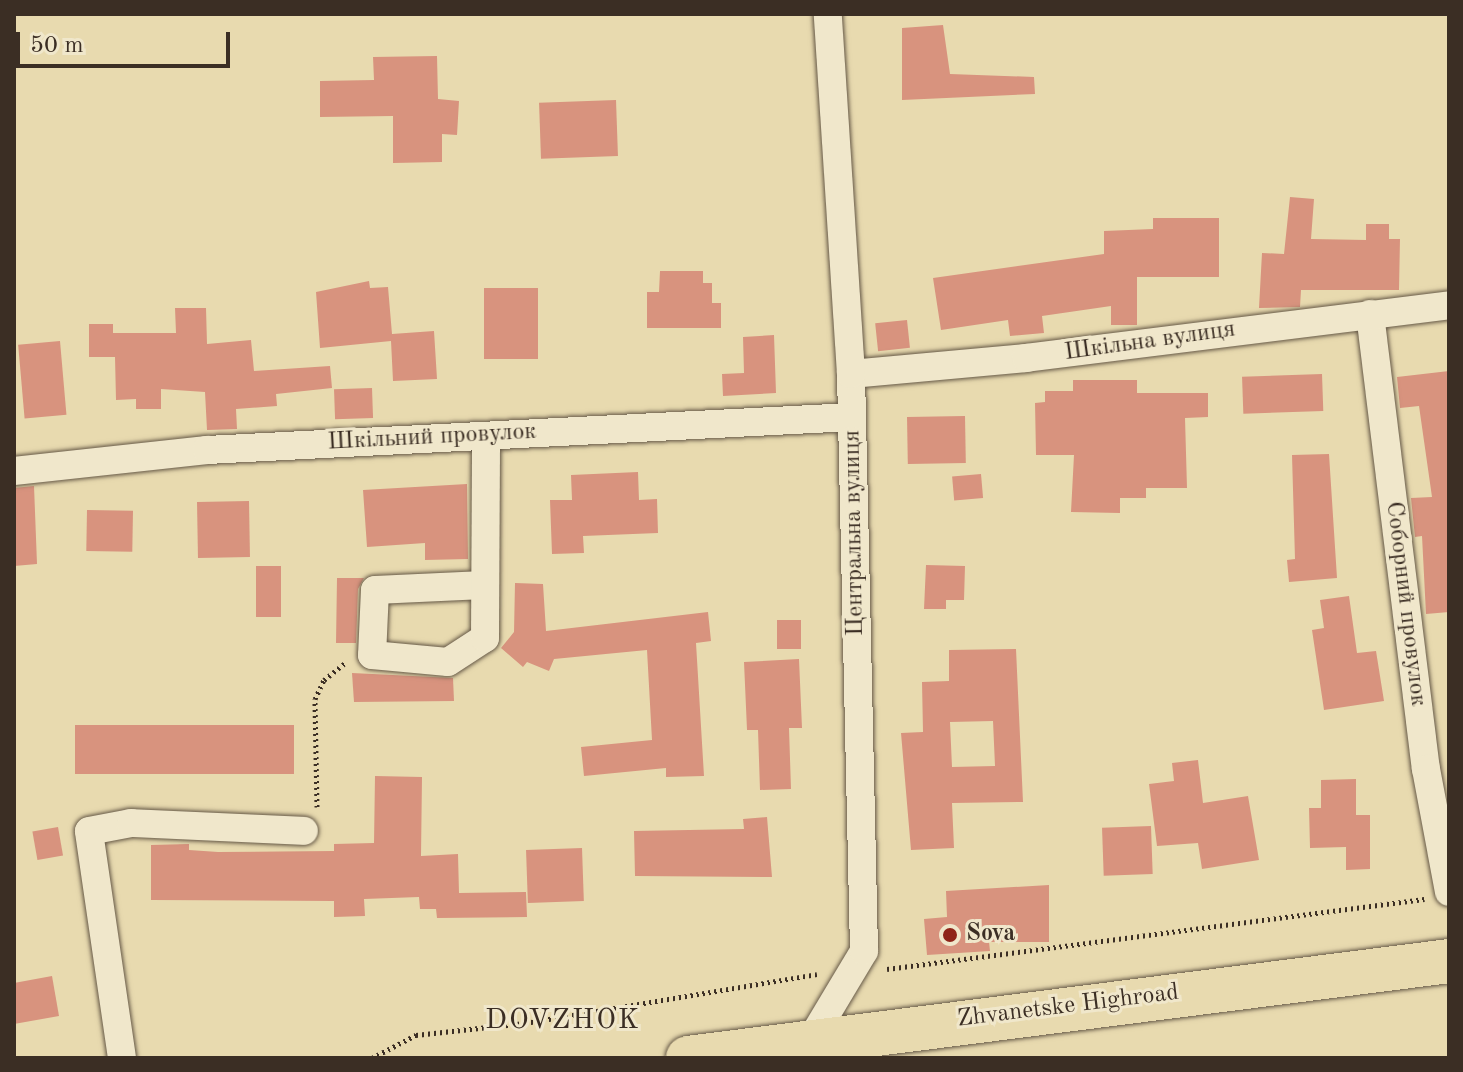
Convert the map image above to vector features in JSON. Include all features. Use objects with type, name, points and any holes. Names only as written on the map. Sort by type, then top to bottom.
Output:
[{"type":"main road","name":"Zhvanetske Highroad","points":[[688,1058],[812,1038],[1449,961]]},
{"type":"street","name":"Центральна вулиця","points":[[812,1038],[864,951],[851,374],[828,14]]},
{"type":"street","name":"Шкільна вулиця","points":[[851,374],[1026,358],[1449,305]]},
{"type":"street","name":"Соборний провулок","points":[[1370,314],[1442,895]]},
{"type":"street","name":"Шкільний провулок","points":[[14,471],[207,450],[852,417]]},
{"type":"street","points":[[484,585],[375,590],[372,655],[408,662],[461,658],[485,638],[486,436]]},
{"type":"street","points":[[122,1058],[89,831],[131,823],[304,831]]},
{"type":"path","points":[[304,831],[317,810],[315,699],[324,680],[343,662],[372,655]]},
{"type":"path","points":[[372,1058],[416,1035],[852,971],[941,965],[1442,895]]},
{"type":"building","points":[[943,25],[950,74],[1034,77],[1035,94],[902,100],[902,28]]},
{"type":"building","points":[[437,56],[438,99],[459,101],[457,135],[442,134],[442,162],[393,163],[393,116],[320,117],[320,81],[374,80],[373,57]]},
{"type":"building","points":[[616,100],[618,156],[541,159],[539,103]]},
{"type":"building","points":[[1290,197],[1314,199],[1311,239],[1366,240],[1366,224],[1389,224],[1389,239],[1400,239],[1399,290],[1301,290],[1300,307],[1259,308],[1262,253],[1284,254]]},
{"type":"building","points":[[1153,218],[1219,218],[1219,277],[1137,277],[1137,325],[1111,325],[1111,306],[1042,316],[1044,333],[1010,336],[1008,320],[941,330],[933,278],[1104,254],[1104,231],[1153,229]]},
{"type":"building","points":[[660,271],[703,271],[703,283],[712,283],[712,303],[721,303],[721,328],[647,328],[647,292],[659,292]]},
{"type":"building","points":[[369,281],[370,288],[388,287],[392,334],[434,331],[437,379],[393,381],[391,341],[320,348],[316,292]]},
{"type":"building","points":[[484,288],[538,288],[538,359],[484,359]]},
{"type":"building","points":[[175,308],[206,308],[207,344],[251,340],[254,371],[330,366],[332,388],[276,394],[277,406],[236,409],[237,429],[207,430],[205,392],[161,389],[161,409],[136,409],[136,399],[116,400],[115,357],[89,357],[89,324],[113,324],[113,333],[176,333]]},
{"type":"building","points":[[907,320],[910,348],[878,351],[875,323]]},
{"type":"building","points":[[774,335],[776,393],[723,396],[722,374],[744,373],[743,337]]},
{"type":"building","points":[[60,341],[66,415],[25,418],[18,345]]},
{"type":"building","points":[[1449,371],[1449,612],[1426,614],[1422,536],[1415,537],[1411,498],[1432,497],[1419,406],[1400,408],[1397,377]]},
{"type":"building","points":[[1322,374],[1323,411],[1243,414],[1242,377]]},
{"type":"building","points":[[1073,380],[1137,380],[1137,393],[1208,393],[1208,417],[1185,418],[1187,488],[1146,488],[1146,498],[1120,498],[1120,513],[1071,512],[1074,455],[1036,455],[1035,403],[1045,402],[1045,391],[1073,391]]},
{"type":"building","points":[[372,388],[373,418],[335,419],[334,389]]},
{"type":"building","points":[[965,416],[966,463],[908,464],[907,417]]},
{"type":"building","points":[[1329,454],[1337,578],[1289,582],[1287,560],[1295,559],[1292,455]]},
{"type":"building","points":[[638,472],[639,500],[657,499],[658,533],[583,536],[584,553],[552,554],[550,500],[572,500],[571,475]]},
{"type":"building","points":[[981,474],[983,498],[954,500],[952,477]]},
{"type":"building","points":[[467,484],[468,559],[425,560],[425,543],[367,547],[363,490]]},
{"type":"building","points":[[34,486],[37,564],[14,566],[14,488]]},
{"type":"building","points":[[249,501],[250,557],[198,558],[197,502]]},
{"type":"building","points":[[87,510],[133,511],[132,552],[86,551]]},
{"type":"building","points":[[926,565],[965,566],[964,600],[946,600],[946,609],[924,609]]},
{"type":"building","points":[[256,566],[281,566],[281,617],[256,617]]},
{"type":"building","points":[[337,578],[364,578],[358,589],[356,643],[336,643]]},
{"type":"building","points":[[515,583],[543,584],[546,631],[708,612],[711,641],[696,643],[704,776],[666,777],[666,768],[584,776],[581,747],[652,740],[647,650],[554,659],[549,671],[527,662],[523,667],[501,648],[514,632]]},
{"type":"building","points":[[1349,596],[1357,653],[1376,651],[1384,701],[1324,710],[1312,630],[1324,628],[1320,600]]},
{"type":"building","points":[[777,620],[801,620],[801,649],[777,649]]},
{"type":"building","points":[[1016,649],[1023,802],[952,803],[954,848],[911,850],[901,733],[923,732],[922,682],[949,681],[949,650]],"holes":[[[993,721],[995,766],[952,767],[950,722]]]},
{"type":"building","points":[[799,659],[802,728],[789,728],[791,789],[760,790],[758,730],[747,730],[744,662]]},
{"type":"building","points":[[352,673],[453,678],[454,701],[354,702]]},
{"type":"building","points":[[75,725],[294,725],[294,774],[75,774]]},
{"type":"building","points":[[1198,760],[1203,803],[1248,796],[1259,860],[1202,869],[1198,843],[1157,846],[1149,784],[1174,781],[1172,763]]},
{"type":"building","points":[[375,776],[422,777],[421,856],[458,854],[459,893],[526,892],[527,917],[437,918],[436,909],[420,909],[419,897],[364,899],[365,916],[334,917],[334,901],[151,900],[151,845],[189,844],[189,850],[218,852],[334,851],[334,844],[374,843]]},
{"type":"building","points":[[1356,779],[1356,815],[1370,815],[1370,869],[1346,870],[1346,847],[1310,848],[1309,808],[1321,808],[1321,780]]},
{"type":"building","points":[[767,817],[772,877],[635,876],[634,831],[744,829],[743,819]]},
{"type":"building","points":[[1151,826],[1153,874],[1104,876],[1102,828]]},
{"type":"building","points":[[58,827],[63,856],[37,860],[32,832]]},
{"type":"building","points":[[582,848],[584,901],[528,903],[526,850]]},
{"type":"building","points":[[1049,885],[1049,942],[989,942],[990,951],[927,955],[924,919],[947,917],[946,891]]},
{"type":"building","points":[[52,976],[59,1016],[14,1024],[14,983]]},
{"type":"place","name":"Sova","points":[[950,935]]},
{"type":"district","name":"DOVZHOK","points":[[563,1021]]}]
